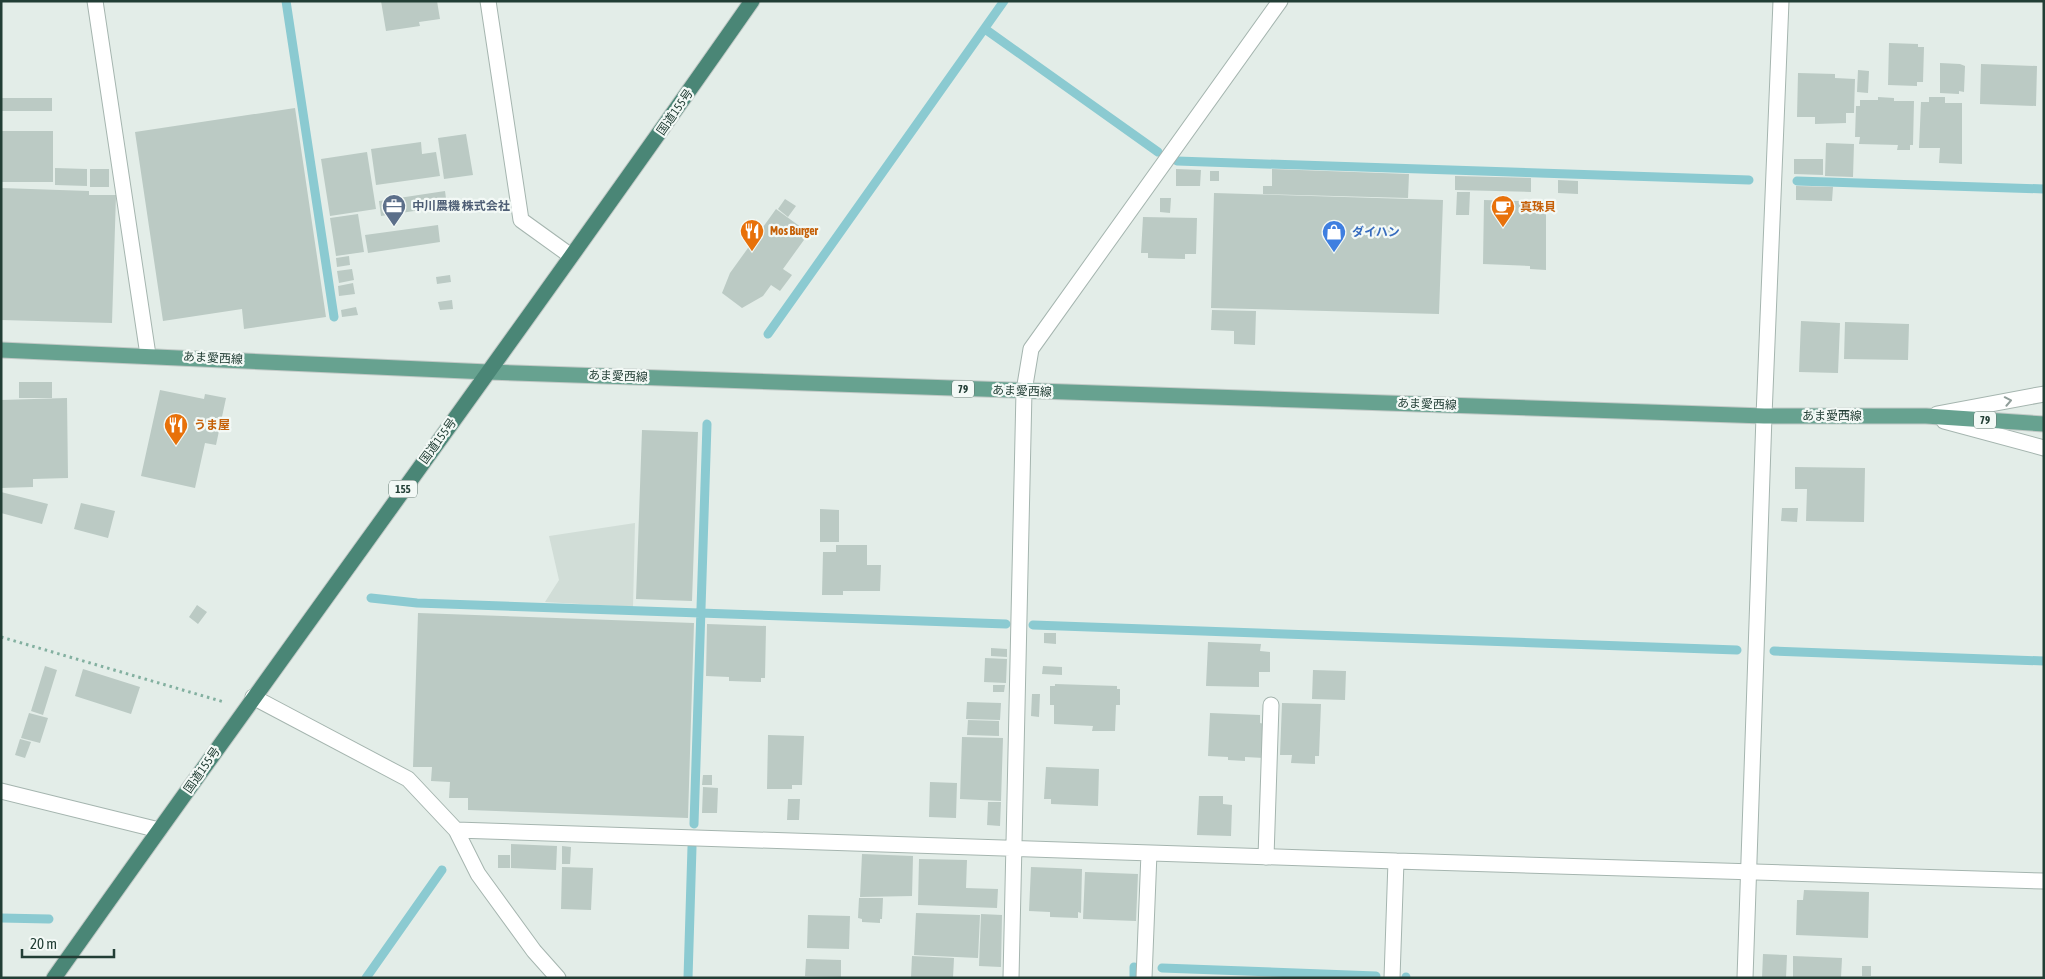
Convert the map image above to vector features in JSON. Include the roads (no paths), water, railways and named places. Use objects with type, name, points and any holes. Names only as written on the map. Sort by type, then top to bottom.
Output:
[{"type":"highway","name":"国道155号","points":[[54,978],[752,1]]},
{"type":"main road","name":"あま愛西線","points":[[1,350],[148,355],[488,372],[1764,416],[1926,416],[2044,424]]},
{"type":"street","points":[[95,1],[148,355]]},
{"type":"street","points":[[488,1],[522,220],[571,256]]},
{"type":"street","points":[[1011,978],[1024,391],[1031,349],[1280,1]]},
{"type":"street","points":[[1745,978],[1764,416],[1781,1]]},
{"type":"street","points":[[1926,416],[2044,394]]},
{"type":"street","points":[[1926,416],[2044,448]]},
{"type":"street","points":[[249,703],[408,779],[456,830],[478,874],[534,951],[558,978]]},
{"type":"street","points":[[1266,857],[1271,705]]},
{"type":"street","points":[[1,791],[159,830]]},
{"type":"street","points":[[456,830],[1748,873],[2044,881]]},
{"type":"street","points":[[1144,978],[1149,853]]},
{"type":"street","points":[[1392,978],[1396,861]]},
{"type":"waterway","points":[[286,1],[334,317]]},
{"type":"waterway","points":[[768,334],[1004,1]]},
{"type":"waterway","points":[[985,29],[1158,152]]},
{"type":"waterway","points":[[1177,161],[1749,180]]},
{"type":"waterway","points":[[1797,181],[2044,189]]},
{"type":"waterway","points":[[694,824],[707,424]]},
{"type":"waterway","points":[[371,598],[417,603],[1006,624]]},
{"type":"waterway","points":[[1033,625],[1737,650]]},
{"type":"waterway","points":[[1774,651],[2044,661]]},
{"type":"waterway","points":[[688,978],[692,847]]},
{"type":"waterway","points":[[366,978],[442,870]]},
{"type":"waterway","points":[[1,918],[49,919]]},
{"type":"waterway","points":[[1134,967],[1134,978]]},
{"type":"waterway","points":[[1162,968],[1376,976]]},
{"type":"place","name":"中川農機 株式会社","points":[[394,227]]},
{"type":"place","name":"真珠貝","points":[[1503,228]]},
{"type":"place","name":"Mos Burger","points":[[752,252]]},
{"type":"place","name":"ダイハン","points":[[1334,253]]},
{"type":"place","name":"うま屋","points":[[176,446]]}]
